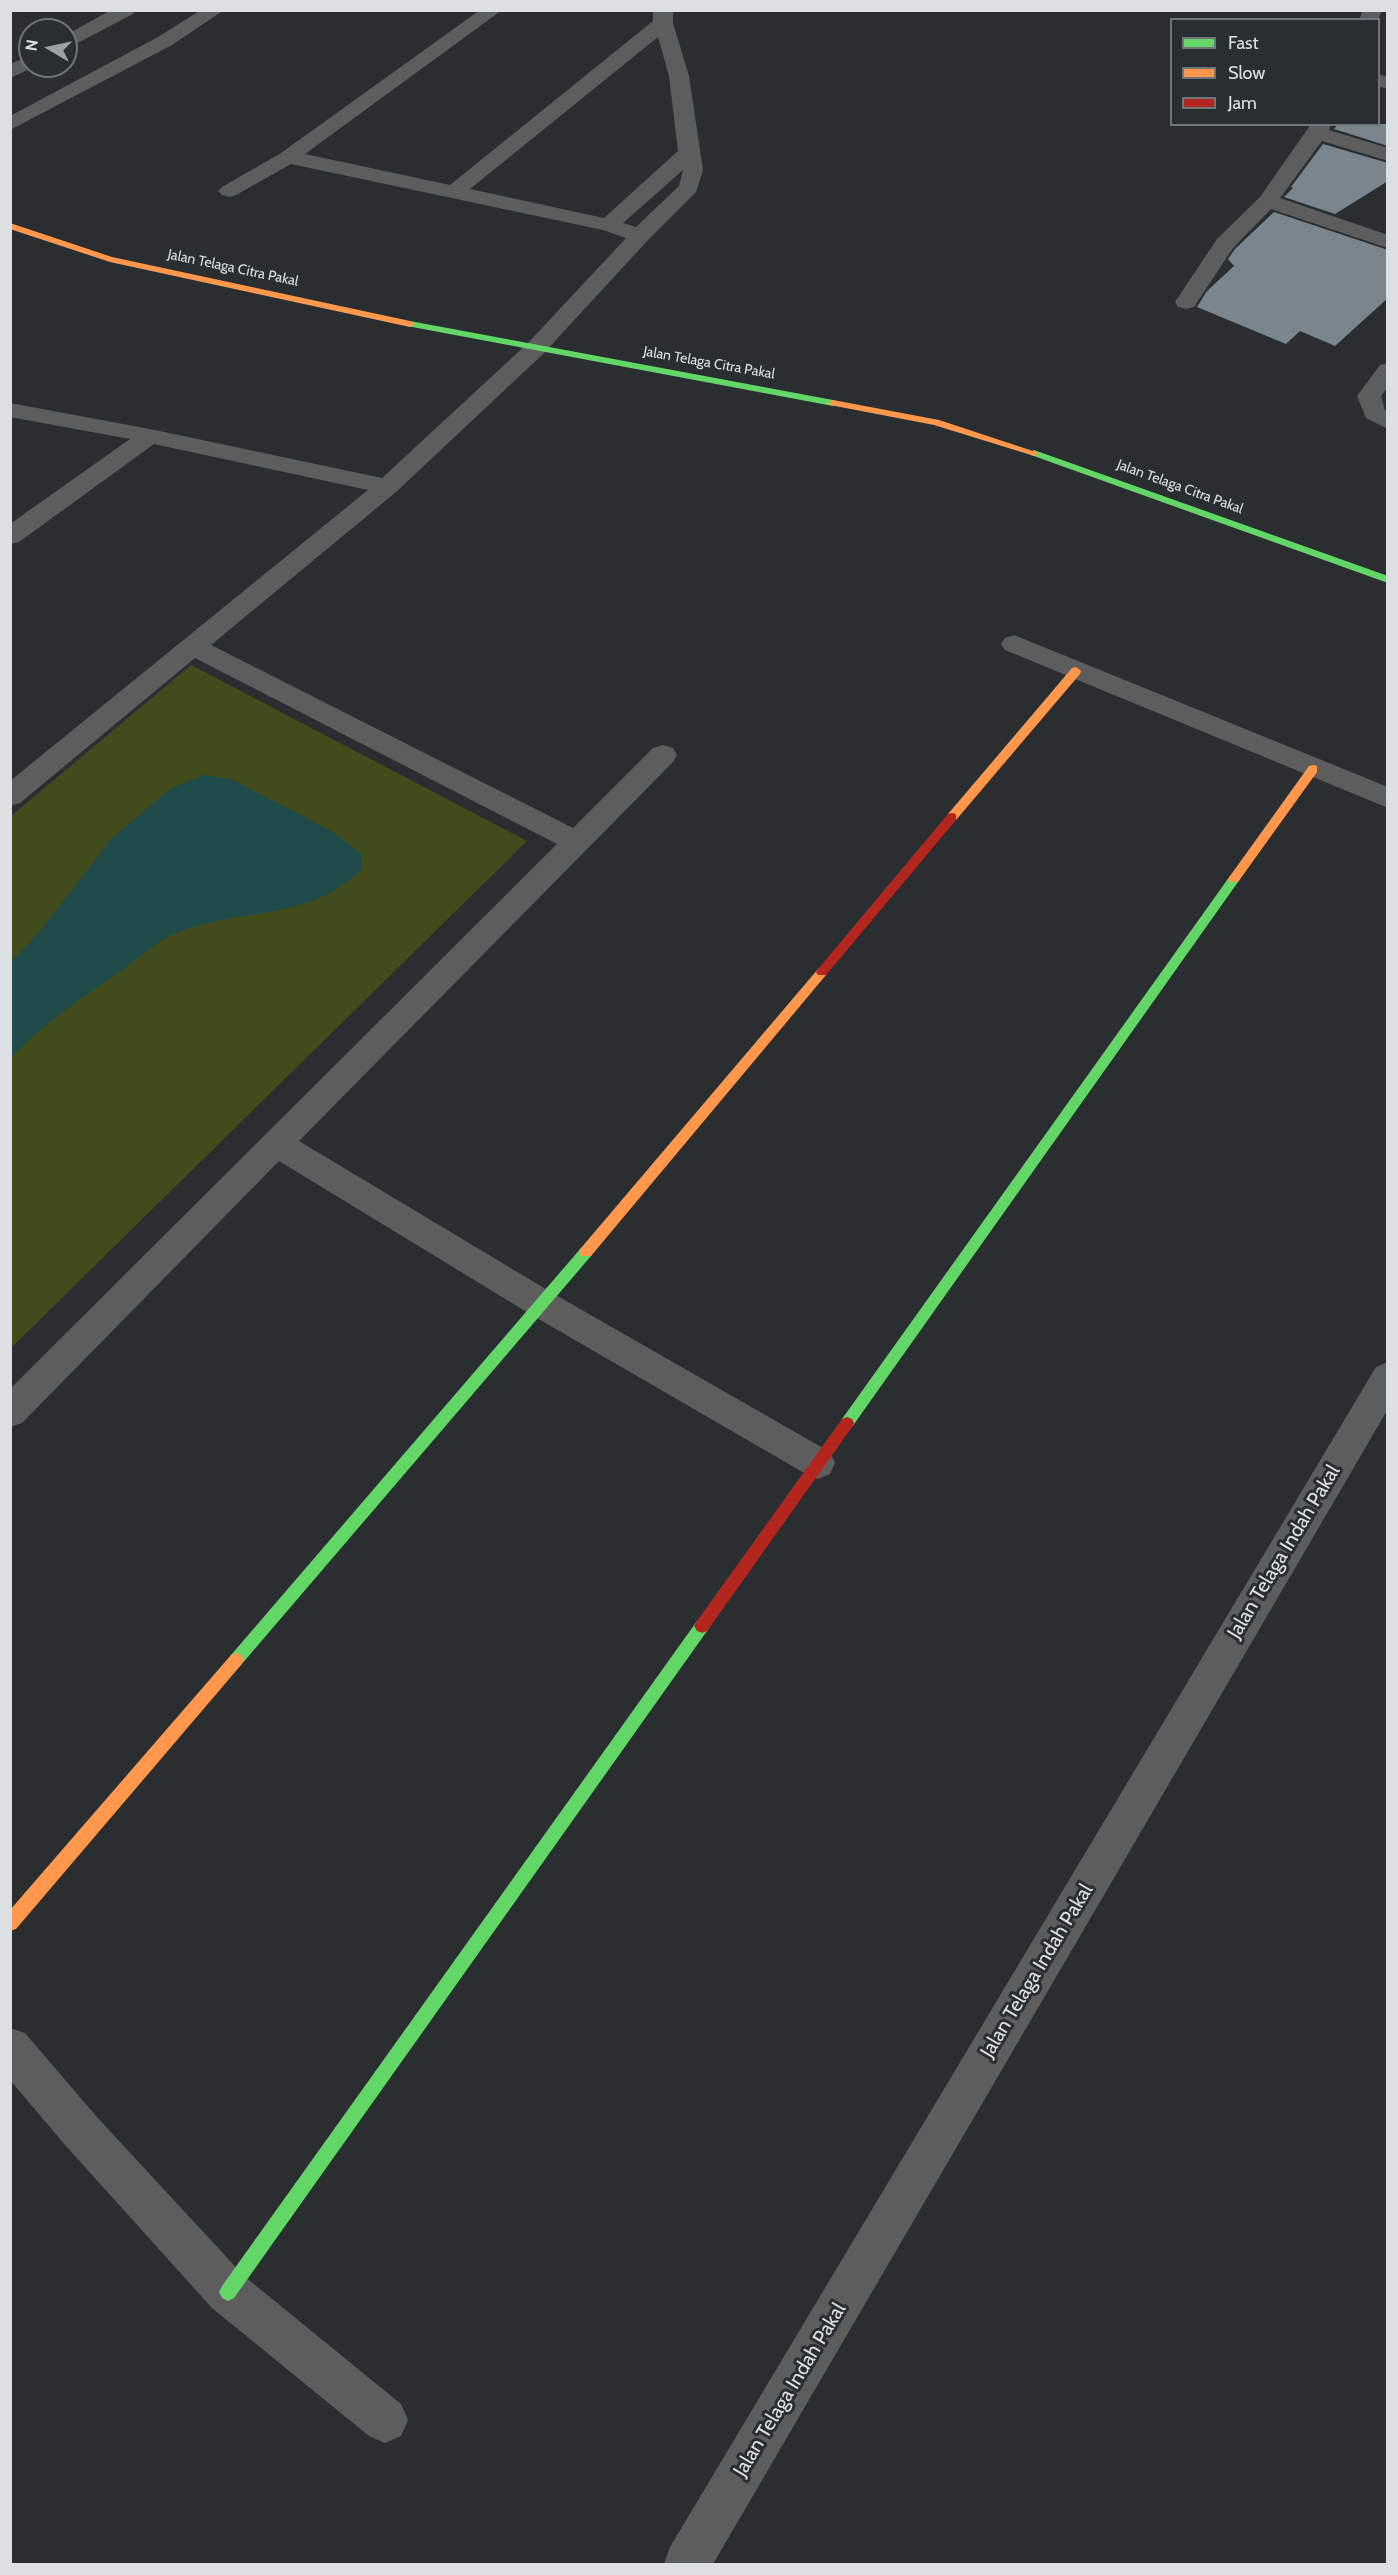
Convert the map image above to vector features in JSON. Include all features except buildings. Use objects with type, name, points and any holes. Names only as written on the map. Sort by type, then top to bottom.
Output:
[{"type":"street","points":[[78,36],[126,10]]},
{"type":"street","points":[[10,124],[165,41],[215,10]]},
{"type":"street","points":[[229,191],[288,157],[493,10]]},
{"type":"street","points":[[10,796],[387,487],[536,348],[640,235],[688,188],[693,170],[679,76],[663,17],[454,192]]},
{"type":"street","points":[[1186,302],[1225,244],[1267,201],[1319,129],[1388,155]]},
{"type":"street","points":[[608,225],[689,153]]},
{"type":"street","points":[[288,157],[608,225],[640,235]]},
{"type":"street","points":[[1267,201],[1388,242]]},
{"type":"street","name":"Jalan Telaga Citra Pakal","points":[[10,226],[110,259],[442,331],[936,422],[1078,467],[1388,580]]},
{"type":"street","points":[[1388,370],[1369,396],[1374,413],[1388,422]]},
{"type":"street","points":[[10,410],[150,436],[387,487]]},
{"type":"street","points":[[10,536],[150,436]]},
{"type":"street","points":[[1014,644],[1388,798]]},
{"type":"street","points":[[194,646],[576,842]]},
{"type":"street","points":[[10,1923],[542,1304],[1076,671]]},
{"type":"street","points":[[10,1412],[663,755]]},
{"type":"street","points":[[228,2292],[1313,769]]},
{"type":"street","points":[[277,1144],[542,1304],[818,1464]]},
{"type":"street","name":"Jalan Telaga Indah Pakal","points":[[687,2565],[1388,1377]]},
{"type":"street","points":[[10,2048],[81,2132],[228,2292],[385,2420]]},
{"type":"green space","points":[[191,665],[527,841],[11,1348],[11,816]]},
{"type":"water","points":[[203,775],[233,780],[333,832],[361,854],[361,870],[339,887],[317,899],[293,907],[194,927],[163,939],[51,1021],[11,1058],[11,962],[40,931],[111,839],[170,789]]},
{"type":"traffic: fast","points":[[410,324],[833,403]]},
{"type":"traffic: fast","points":[[1034,453],[1388,580]]},
{"type":"traffic: fast","points":[[847,1423],[1234,879]]},
{"type":"traffic: fast","points":[[236,1660],[586,1252]]},
{"type":"traffic: fast","points":[[228,2292],[702,1626]]},
{"type":"traffic: slow","points":[[10,226],[110,259],[410,324]]},
{"type":"traffic: slow","points":[[833,403],[936,422],[1034,453]]},
{"type":"traffic: slow","points":[[952,817],[1076,671]]},
{"type":"traffic: slow","points":[[1234,879],[1313,769]]},
{"type":"traffic: slow","points":[[586,1252],[822,972]]},
{"type":"traffic: slow","points":[[10,1923],[236,1660]]},
{"type":"traffic: jam","points":[[822,972],[952,817]]},
{"type":"traffic: jam","points":[[702,1626],[847,1423]]}]
